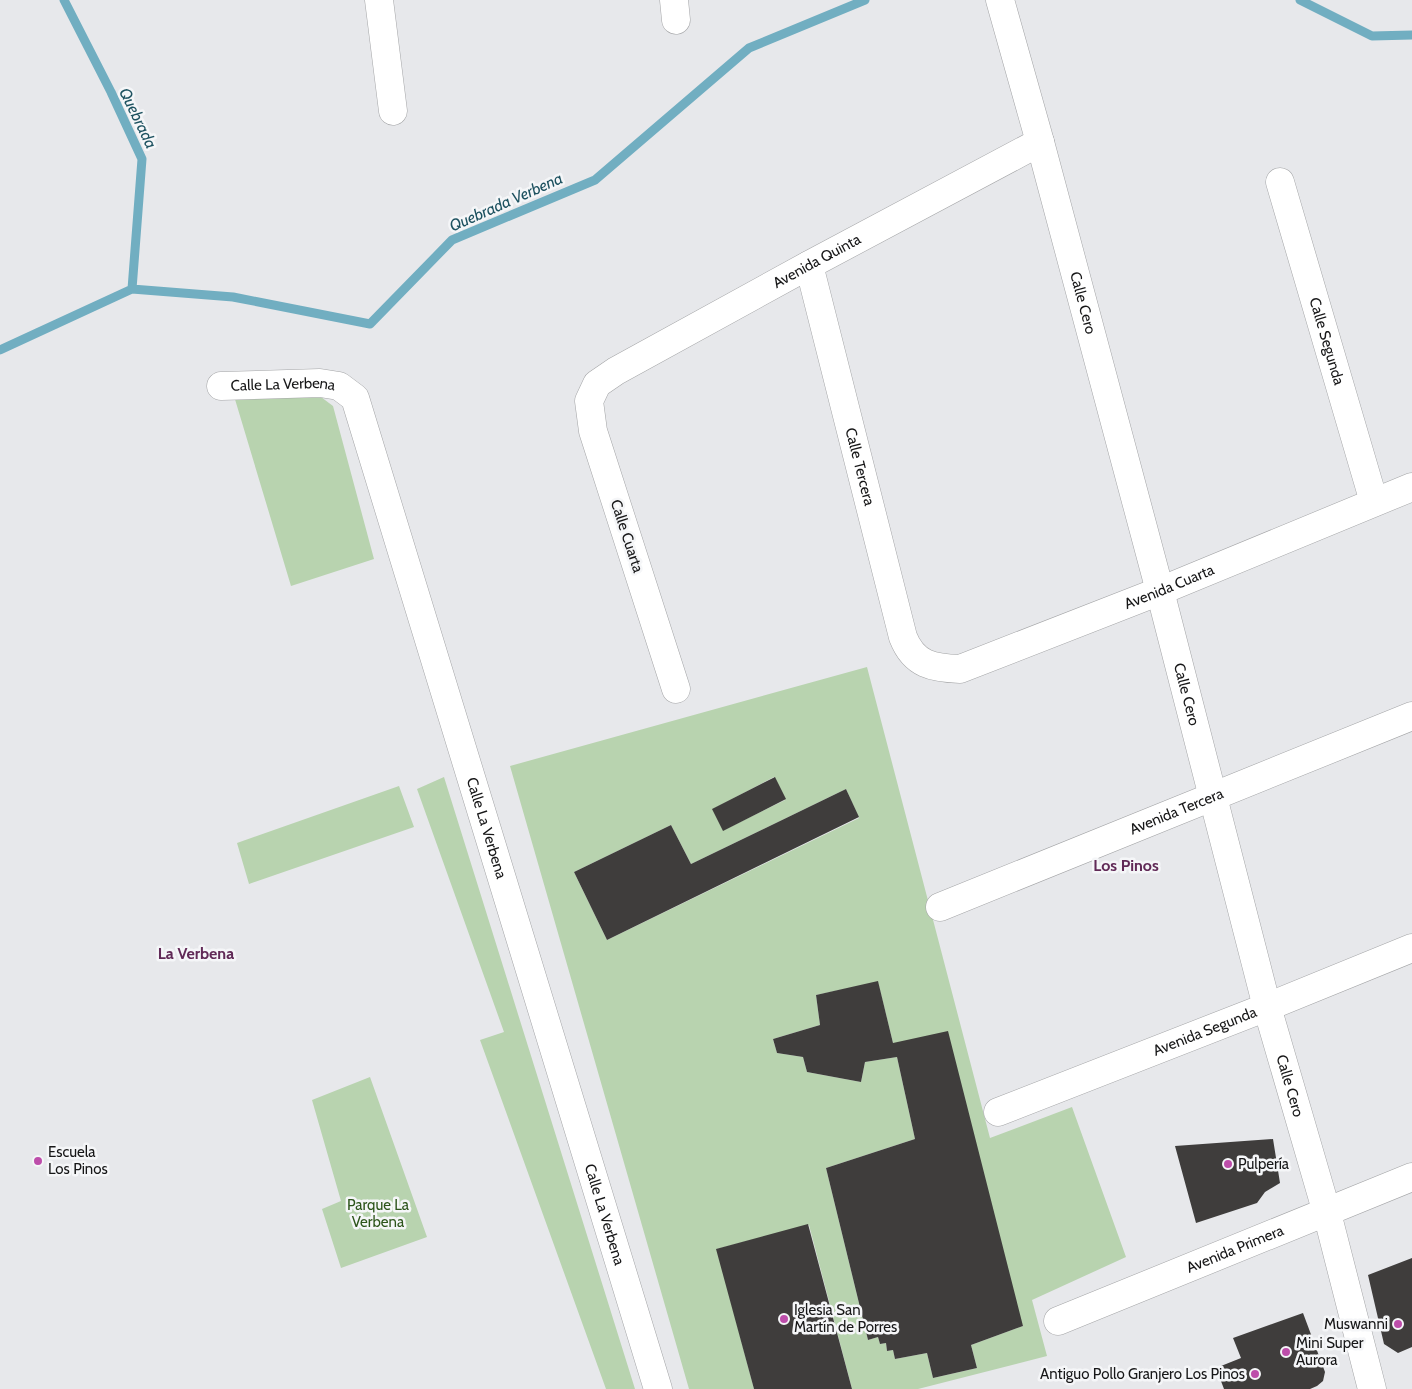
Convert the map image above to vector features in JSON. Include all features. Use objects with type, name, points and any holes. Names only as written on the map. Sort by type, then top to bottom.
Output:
[{"type":"street","points":[[379,0],[392,111]]},
{"type":"street","name":"Calle Cero","points":[[1000,0],[1040,142],[1160,591],[1267,1007],[1327,1213],[1372,1389]]},
{"type":"street","name":"Avenida Quinta","points":[[597,384],[616,371],[809,264],[1040,142]]},
{"type":"street","name":"Calle Segunda","points":[[1280,182],[1374,502]]},
{"type":"street","name":"Calle Tercera","points":[[809,264],[903,637],[908,650],[922,663]]},
{"type":"street","name":"Calle La Verbena","points":[[221,386],[320,383],[339,386],[355,398],[658,1389]]},
{"type":"street","name":"Calle Cuarta","points":[[597,384],[588,401],[593,431],[676,689]]},
{"type":"street","name":"Avenida Cuarta","points":[[922,663],[940,668],[960,669],[1160,591],[1412,487]]},
{"type":"street","name":"Avenida Tercera","points":[[940,906],[1412,716]]},
{"type":"street","name":"Avenida Segunda","points":[[998,1112],[1412,948]]},
{"type":"street","name":"Avenida Primera","points":[[1058,1321],[1412,1177]]},
{"type":"green space","points":[[303,394],[321,397],[333,406],[374,559],[291,586],[234,396]]},
{"type":"green space","points":[[867,667],[990,1138],[1072,1107],[1126,1257],[1032,1300],[1047,1356],[918,1389],[852,1389],[809,1225],[717,1249],[754,1389],[689,1389],[510,766]],"holes":[[[774,777],[785,800],[724,830],[713,809]],[[846,789],[859,818],[607,940],[574,872],[671,825],[691,864]],[[878,982],[893,1043],[1023,1326],[971,1345],[977,1368],[933,1378],[927,1353],[895,1359],[893,1350],[887,1351],[886,1343],[880,1344],[878,1337],[868,1340],[826,1168],[915,1139],[897,1057],[865,1062],[861,1082],[807,1072],[803,1057],[777,1053],[773,1039],[820,1025],[816,995]]]},
{"type":"green space","points":[[444,777],[635,1389],[606,1389],[480,1040],[504,1032],[417,789]]},
{"type":"green space","points":[[399,786],[414,827],[249,884],[237,843]]},
{"type":"green space","name":"Parque La Verbena","points":[[370,1077],[427,1237],[341,1268],[322,1209],[341,1201],[312,1100]]},
{"type":"building","points":[[775,777],[786,799],[723,831],[712,809]]},
{"type":"building","points":[[846,789],[859,817],[607,940],[574,872],[671,825],[691,864]]},
{"type":"building","points":[[878,981],[893,1043],[948,1031],[1023,1326],[971,1345],[977,1368],[933,1378],[927,1353],[895,1359],[893,1350],[887,1351],[886,1343],[880,1344],[878,1337],[868,1340],[826,1168],[915,1139],[897,1057],[865,1062],[861,1082],[807,1072],[803,1057],[777,1053],[773,1039],[820,1025],[816,995]]},
{"type":"building","name":"Pulpería","points":[[1273,1139],[1280,1183],[1265,1192],[1257,1203],[1196,1223],[1175,1146]]},
{"type":"building","name":"Iglesia San Martín de Porres","points":[[808,1224],[852,1389],[754,1389],[716,1249]]},
{"type":"building","points":[[1412,1258],[1412,1347],[1398,1353],[1384,1344],[1368,1275]]},
{"type":"building","name":"Mini Super Aurora","points":[[1303,1313],[1325,1372],[1323,1381],[1310,1389],[1224,1389],[1216,1368],[1241,1358],[1233,1338]]},
{"type":"waterway","name":"Quebrada","points":[[64,0],[111,92],[142,159],[132,289]]},
{"type":"waterway","name":"Quebrada Verbena","points":[[0,350],[132,289],[233,297],[370,324],[452,240],[595,180],[749,48],[865,0]]},
{"type":"waterway","points":[[1300,0],[1372,36],[1412,35]]},
{"type":"place","name":"Escuela Los Pinos","points":[[38,1161]]},
{"type":"place","name":"Pulpería","points":[[1228,1164]]},
{"type":"place","name":"Iglesia San Martín de Porres","points":[[784,1319]]},
{"type":"place","name":"Muswanni","points":[[1398,1324]]},
{"type":"place","name":"Mini Super Aurora","points":[[1286,1352]]},
{"type":"place","name":"Antiguo Pollo Granjero Los Pinos","points":[[1255,1374]]},
{"type":"district","name":"Los Pinos","points":[[1126,865]]},
{"type":"district","name":"La Verbena","points":[[196,953]]}]
